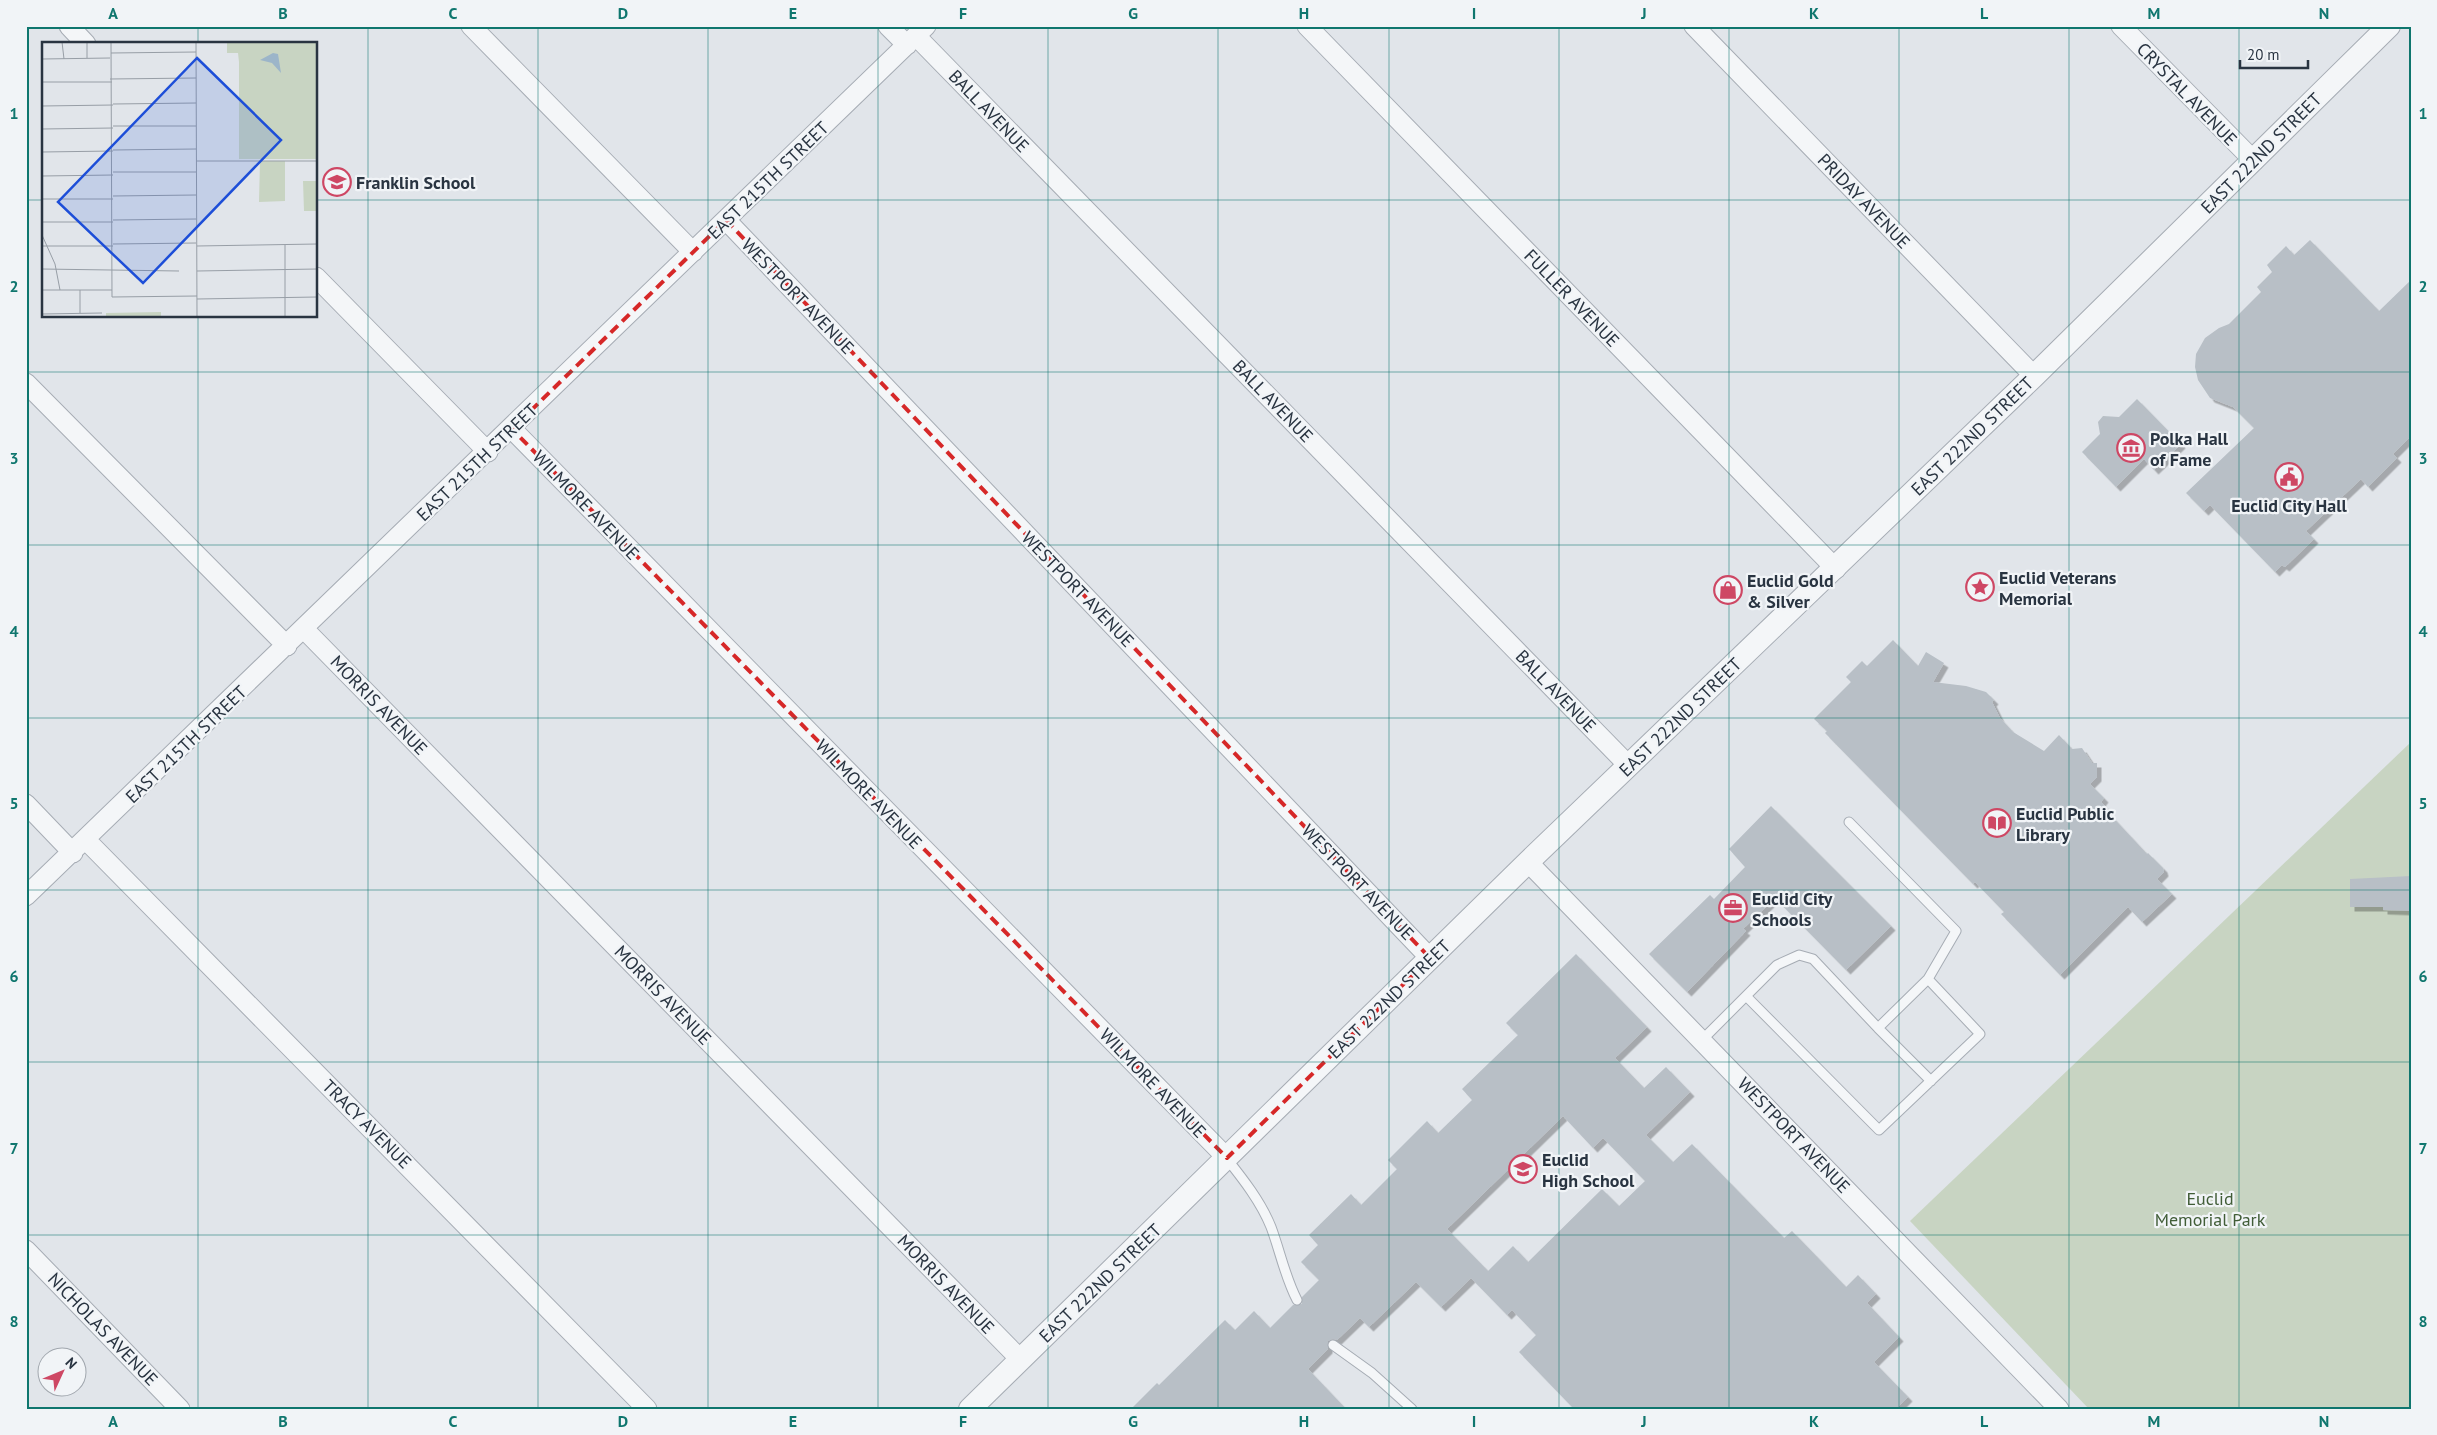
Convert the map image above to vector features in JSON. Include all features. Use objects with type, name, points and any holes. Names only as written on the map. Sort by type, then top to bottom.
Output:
[{"type":"street","points":[[69,26],[84,42]]},
{"type":"street","points":[[471,26],[693,252]]},
{"type":"street","name":"BALL AVENUE","points":[[888,26],[916,36],[1629,766]]},
{"type":"street","name":"FULLER AVENUE","points":[[1307,26],[1836,569]]},
{"type":"street","name":"PRIDAY AVENUE","points":[[1694,26],[2034,376]]},
{"type":"street","name":"CRYSTAL AVENUE","points":[[2121,26],[2254,161]]},
{"type":"street","name":"EAST 222ND STREET","points":[[970,1409],[1528,862],[1836,569],[2254,161],[2389,26]]},
{"type":"street","name":"EAST 215TH STREET","points":[[26,896],[512,429],[916,36]]},
{"type":"street","name":"WESTPORT AVENUE","points":[[726,220],[1430,958]]},
{"type":"street","points":[[318,279],[488,452]]},
{"type":"street","points":[[26,383],[287,646]]},
{"type":"street","name":"WILMORE AVENUE","points":[[512,429],[1227,1158]]},
{"type":"street","name":"MORRIS AVENUE","points":[[304,629],[1021,1360]]},
{"type":"street","name":"TRACY AVENUE","points":[[26,804],[80,846],[647,1409]]},
{"type":"street","name":"WESTPORT AVENUE","points":[[1528,862],[2058,1409]]},
{"type":"street","name":"NICHOLAS AVENUE","points":[[26,1250],[180,1409]]},
{"type":"lane","points":[[1849,822],[1956,931],[1928,979],[1878,1028]]},
{"type":"lane","points":[[1702,1040],[1777,965],[1788,958],[1807,956],[1814,959],[1878,1028],[1931,1081]]},
{"type":"lane","points":[[1746,996],[1879,1130],[1980,1034],[1928,979]]},
{"type":"lane","points":[[1227,1158],[1246,1183],[1270,1226],[1289,1284],[1297,1300]]},
{"type":"lane","points":[[1332,1345],[1372,1373],[1412,1409]]},
{"type":"highlighted area","points":[[726,220],[1430,958],[1227,1158],[512,429]]},
{"type":"green space","name":"Euclid Memorial Park","points":[[2411,742],[2411,1409],[2089,1409],[1910,1221]]},
{"type":"building","points":[[2310,240],[2379,311],[2411,280],[2411,436],[2393,454],[2397,458],[2368,487],[2361,479],[2306,531],[2314,539],[2285,567],[2282,565],[2275,572],[2210,505],[2204,511],[2186,493],[2254,428],[2233,407],[2210,398],[2198,380],[2195,367],[2196,354],[2205,338],[2219,328],[2229,324],[2261,292],[2257,287],[2272,272],[2267,265],[2286,246],[2294,255]]},
{"type":"building","name":"Polka Hall of Fame","points":[[2137,399],[2181,444],[2154,470],[2144,459],[2116,487],[2082,452],[2100,434],[2098,422],[2103,416],[2119,417]]},
{"type":"building","points":[[1893,640],[1918,666],[1926,652],[1944,663],[1933,682],[1966,686],[1986,692],[1994,700],[1992,702],[2000,718],[2013,732],[2044,751],[2059,735],[2072,749],[2082,748],[2092,763],[2097,763],[2097,777],[2090,784],[2104,798],[2101,802],[2105,806],[2104,808],[2147,854],[2163,868],[2164,872],[2157,879],[2172,894],[2142,922],[2128,907],[2060,975],[2001,914],[2004,912],[1975,882],[1973,884],[1825,733],[1827,731],[1814,719],[1851,682],[1846,677],[1862,661],[1867,666]]},
{"type":"building","points":[[1771,806],[1891,926],[1846,970],[1775,898],[1743,929],[1746,931],[1687,992],[1649,954],[1710,895],[1714,899],[1745,867],[1729,849]]},
{"type":"building","points":[[2411,876],[2411,911],[2383,910],[2383,907],[2350,907],[2350,879]]},
{"type":"building","points":[[1576,954],[1647,1027],[1615,1058],[1644,1088],[1666,1067],[1690,1092],[1646,1135],[1673,1162],[1692,1144],[1784,1238],[1792,1231],[1846,1287],[1858,1275],[1876,1294],[1867,1303],[1899,1337],[1874,1362],[1908,1397],[1896,1409],[1574,1409],[1519,1352],[1536,1335],[1512,1310],[1507,1315],[1471,1278],[1441,1307],[1416,1282],[1369,1327],[1360,1318],[1337,1340],[1328,1341],[1328,1349],[1308,1369],[1346,1409],[1131,1409],[1157,1383],[1159,1385],[1225,1320],[1235,1330],[1254,1311],[1270,1328],[1293,1305],[1302,1304],[1302,1297],[1319,1280],[1301,1262],[1318,1245],[1309,1235],[1351,1194],[1361,1205],[1397,1169],[1388,1160],[1427,1121],[1438,1133],[1472,1100],[1462,1089],[1518,1035],[1506,1023]],"holes":[[[1563,1116],[1593,1148],[1603,1138],[1645,1181],[1619,1206],[1602,1189],[1528,1262],[1513,1246],[1488,1271],[1447,1229]]]},
{"type":"place","name":"Franklin School","points":[[337,182]]},
{"type":"place","name":"Polka Hall of Fame","points":[[2131,448]]},
{"type":"place","name":"Euclid City Hall","points":[[2289,477]]},
{"type":"place","name":"Euclid Veterans Memorial","points":[[1980,587]]},
{"type":"place","name":"Euclid Gold & Silver","points":[[1728,590]]},
{"type":"place","name":"Euclid Public Library","points":[[1997,823]]},
{"type":"place","name":"Euclid City Schools","points":[[1733,908]]},
{"type":"place","name":"Euclid High School","points":[[1523,1169]]}]
